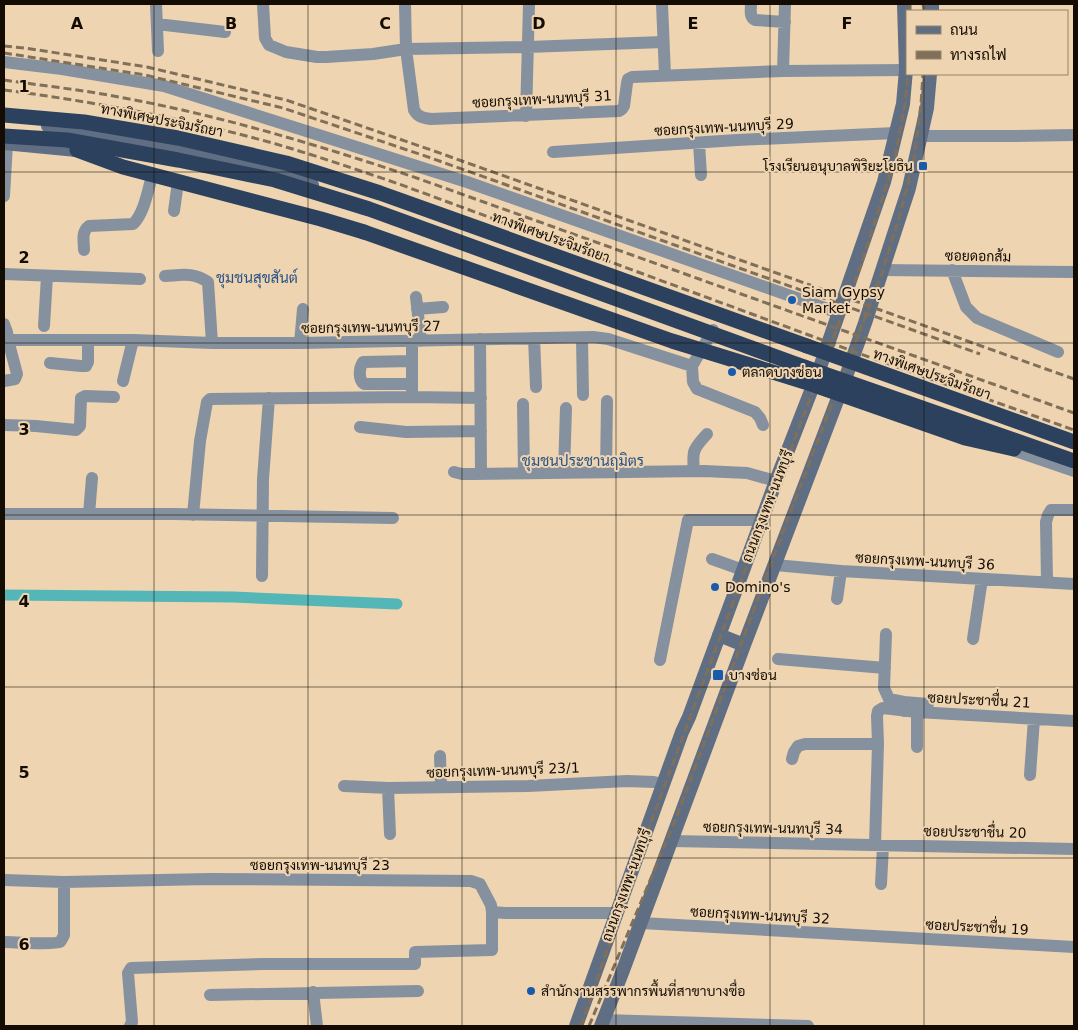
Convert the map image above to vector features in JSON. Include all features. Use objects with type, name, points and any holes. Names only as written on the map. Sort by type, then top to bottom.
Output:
[{"type":"highway","name":"ทางพิเศษประจิมรัถยา","points":[[4,115],[84,122],[178,138],[315,171],[380,192],[1074,442]]},
{"type":"highway","points":[[5,141],[67,140],[275,180],[369,209],[793,363],[1074,462]]},
{"type":"highway","points":[[77,150],[152,176],[322,219],[364,232],[672,341],[805,382],[965,438],[1074,462]]},
{"type":"main road","name":"ถนนกรุงเทพ-นนทบุรี","points":[[578,1020],[718,635],[840,313],[884,182],[903,104],[906,70],[904,4]]},
{"type":"main road","name":"ถนนกรุงเทพ-นนทบุรี","points":[[602,1023],[843,385],[909,188],[927,108],[930,75]]},
{"type":"main road","points":[[4,122],[124,136],[279,172],[713,330],[843,385]]},
{"type":"main road","points":[[5,141],[279,172]]},
{"type":"main road","points":[[718,635],[744,645]]},
{"type":"main road","points":[[578,1020],[602,1023]]},
{"type":"street","points":[[156,4],[158,51]]},
{"type":"street","points":[[263,4],[265,38],[269,45],[275,49],[326,58],[406,49],[663,42]]},
{"type":"street","name":"ซอยกรุงเทพ-นนทบุรี 31","points":[[405,4],[406,49],[414,110],[423,118],[526,116],[618,111],[624,106],[628,79],[632,77],[783,71],[906,70]]},
{"type":"street","points":[[526,116],[529,4]]},
{"type":"street","points":[[662,4],[665,75]]},
{"type":"street","points":[[751,4],[751,16],[755,20],[785,22]]},
{"type":"street","points":[[783,71],[785,4]]},
{"type":"street","points":[[157,24],[224,32]]},
{"type":"street","points":[[4,62],[62,69],[164,86],[467,182],[840,313]]},
{"type":"street","name":"ซอยกรุงเทพ-นนทบุรี 29","points":[[553,152],[896,133]]},
{"type":"street","points":[[921,136],[1074,134]]},
{"type":"street","points":[[4,196],[5,141]]},
{"type":"street","points":[[699,143],[701,175]]},
{"type":"street","points":[[84,250],[85,229],[89,226],[133,224],[138,220],[152,176]]},
{"type":"street","points":[[174,211],[178,182]]},
{"type":"street","name":"ซอยดอกส้ม","points":[[882,270],[1074,272]]},
{"type":"street","points":[[952,270],[966,307],[977,318],[1058,352]]},
{"type":"street","points":[[4,274],[140,279]]},
{"type":"street","points":[[165,276],[187,274],[198,276],[208,282],[212,343]]},
{"type":"street","points":[[44,326],[47,276]]},
{"type":"street","points":[[412,390],[412,360],[417,341],[417,303],[443,308]]},
{"type":"street","points":[[300,343],[303,309]]},
{"type":"street","points":[[4,324],[7,332],[6,340],[17,374],[15,378],[4,381]]},
{"type":"street","points":[[713,330],[692,366],[693,382],[697,389],[755,412],[763,426]]},
{"type":"street","name":"ซอยกรุงเทพ-นนทบุรี 27","points":[[6,340],[300,343],[593,337],[608,339],[692,366]]},
{"type":"street","points":[[534,338],[536,387]]},
{"type":"street","points":[[582,338],[583,395]]},
{"type":"street","points":[[50,363],[86,366],[88,362],[88,340]]},
{"type":"street","points":[[123,381],[133,340]]},
{"type":"street","points":[[480,340],[481,474]]},
{"type":"street","points":[[412,360],[363,362],[360,374],[361,382],[364,384],[480,398]]},
{"type":"street","points":[[843,385],[926,418],[1074,470]]},
{"type":"street","points":[[193,515],[200,441],[208,400],[215,398],[269,398],[412,390]]},
{"type":"street","points":[[4,426],[36,426],[76,430],[80,426],[82,398],[85,396],[114,397]]},
{"type":"street","points":[[262,576],[263,479],[269,398]]},
{"type":"street","points":[[606,472],[607,401]]},
{"type":"street","points":[[523,404],[524,473]]},
{"type":"street","points":[[564,472],[566,408]]},
{"type":"street","points":[[360,427],[406,432],[480,431]]},
{"type":"street","points":[[694,471],[694,450],[707,434]]},
{"type":"street","points":[[454,472],[481,474],[732,472],[747,473],[776,481]]},
{"type":"street","points":[[89,514],[92,478]]},
{"type":"street","points":[[1047,582],[1046,522],[1048,515],[1051,510],[1074,510]]},
{"type":"street","points":[[4,514],[172,514],[392,518]]},
{"type":"street","points":[[660,660],[688,520],[761,520]]},
{"type":"street","points":[[712,559],[743,570]]},
{"type":"street","name":"ซอยกรุงเทพ-นนทบุรี 36","points":[[774,566],[1074,584]]},
{"type":"street","points":[[837,599],[841,571]]},
{"type":"street","points":[[973,640],[982,579]]},
{"type":"street","points":[[886,634],[884,688],[887,696],[889,699],[904,706],[928,704]]},
{"type":"street","points":[[778,659],[885,668]]},
{"type":"street","name":"ซอยประชาชื่น 21","points":[[878,744],[877,716],[878,711],[883,708],[904,706],[917,712],[1074,721]]},
{"type":"street","points":[[917,712],[917,747]]},
{"type":"street","points":[[1030,775],[1034,719]]},
{"type":"street","points":[[792,759],[798,746],[805,744],[878,744],[881,884]]},
{"type":"street","points":[[440,756],[441,787]]},
{"type":"street","name":"ซอยกรุงเทพ-นนทบุรี 23/1","points":[[344,786],[388,788],[528,786],[627,781],[663,784]]},
{"type":"street","points":[[388,788],[390,834]]},
{"type":"street","name":"ซอยกรุงเทพ-นนทบุรี 34","points":[[671,841],[879,845]]},
{"type":"street","name":"ซอยประชาชื่น 20","points":[[879,845],[1074,849]]},
{"type":"street","name":"ซอยกรุงเทพ-นนทบุรี 23","points":[[4,880],[64,882],[209,879],[471,881],[480,884],[491,905],[492,912]]},
{"type":"street","points":[[4,942],[40,943],[59,942],[62,940],[64,935],[64,882]]},
{"type":"street","points":[[130,1026],[132,1022],[128,973],[131,968],[263,964],[415,964],[416,952],[492,950],[492,912],[616,912]]},
{"type":"street","name":"ซอยกรุงเทพ-นนทบุรี 32","points":[[641,923],[877,937]]},
{"type":"street","name":"ซอยประชาชื่น 19","points":[[877,937],[1074,947]]},
{"type":"street","points":[[210,995],[418,991]]},
{"type":"street","points":[[313,992],[317,1026]]},
{"type":"street","points":[[602,1023],[808,1026]]},
{"type":"waterway","points":[[4,595],[233,597],[397,604]]},
{"type":"railway","points":[[910,4],[910,10]]},
{"type":"railway","points":[[923,4],[924,10]]},
{"type":"railway","points":[[4,46],[147,67],[286,100],[1074,379]]},
{"type":"railway","points":[[4,53],[145,75],[283,108],[431,158],[980,354]]},
{"type":"railway","points":[[581,1026],[654,814],[861,265],[895,158],[908,75]]},
{"type":"railway","points":[[589,1026],[675,821],[882,273],[900,215],[914,160],[923,75]]},
{"type":"railway","points":[[4,80],[161,105],[233,122],[340,153],[411,176],[1074,413]]},
{"type":"railway","points":[[4,90],[73,100],[175,119],[307,153],[399,184],[855,352],[1074,430]]},
{"type":"place","name":"โรงเรียนอนุบาลพิริยะโยธิน","points":[[923,166]]},
{"type":"place","name":"Siam Gypsy Market","points":[[792,300]]},
{"type":"place","name":"ตลาดบางซ่อน","points":[[732,372]]},
{"type":"place","name":"Domino's","points":[[715,587]]},
{"type":"place","name":"บางซ่อน","points":[[718,675]]},
{"type":"place","name":"สำนักงานสรรพากรพื้นที่สาขาบางซื่อ","points":[[531,991]]},
{"type":"district","name":"ชุมชนสุขสันต์","points":[[257,278]]},
{"type":"district","name":"ชุมชนประชานฤมิตร","points":[[583,461]]}]
